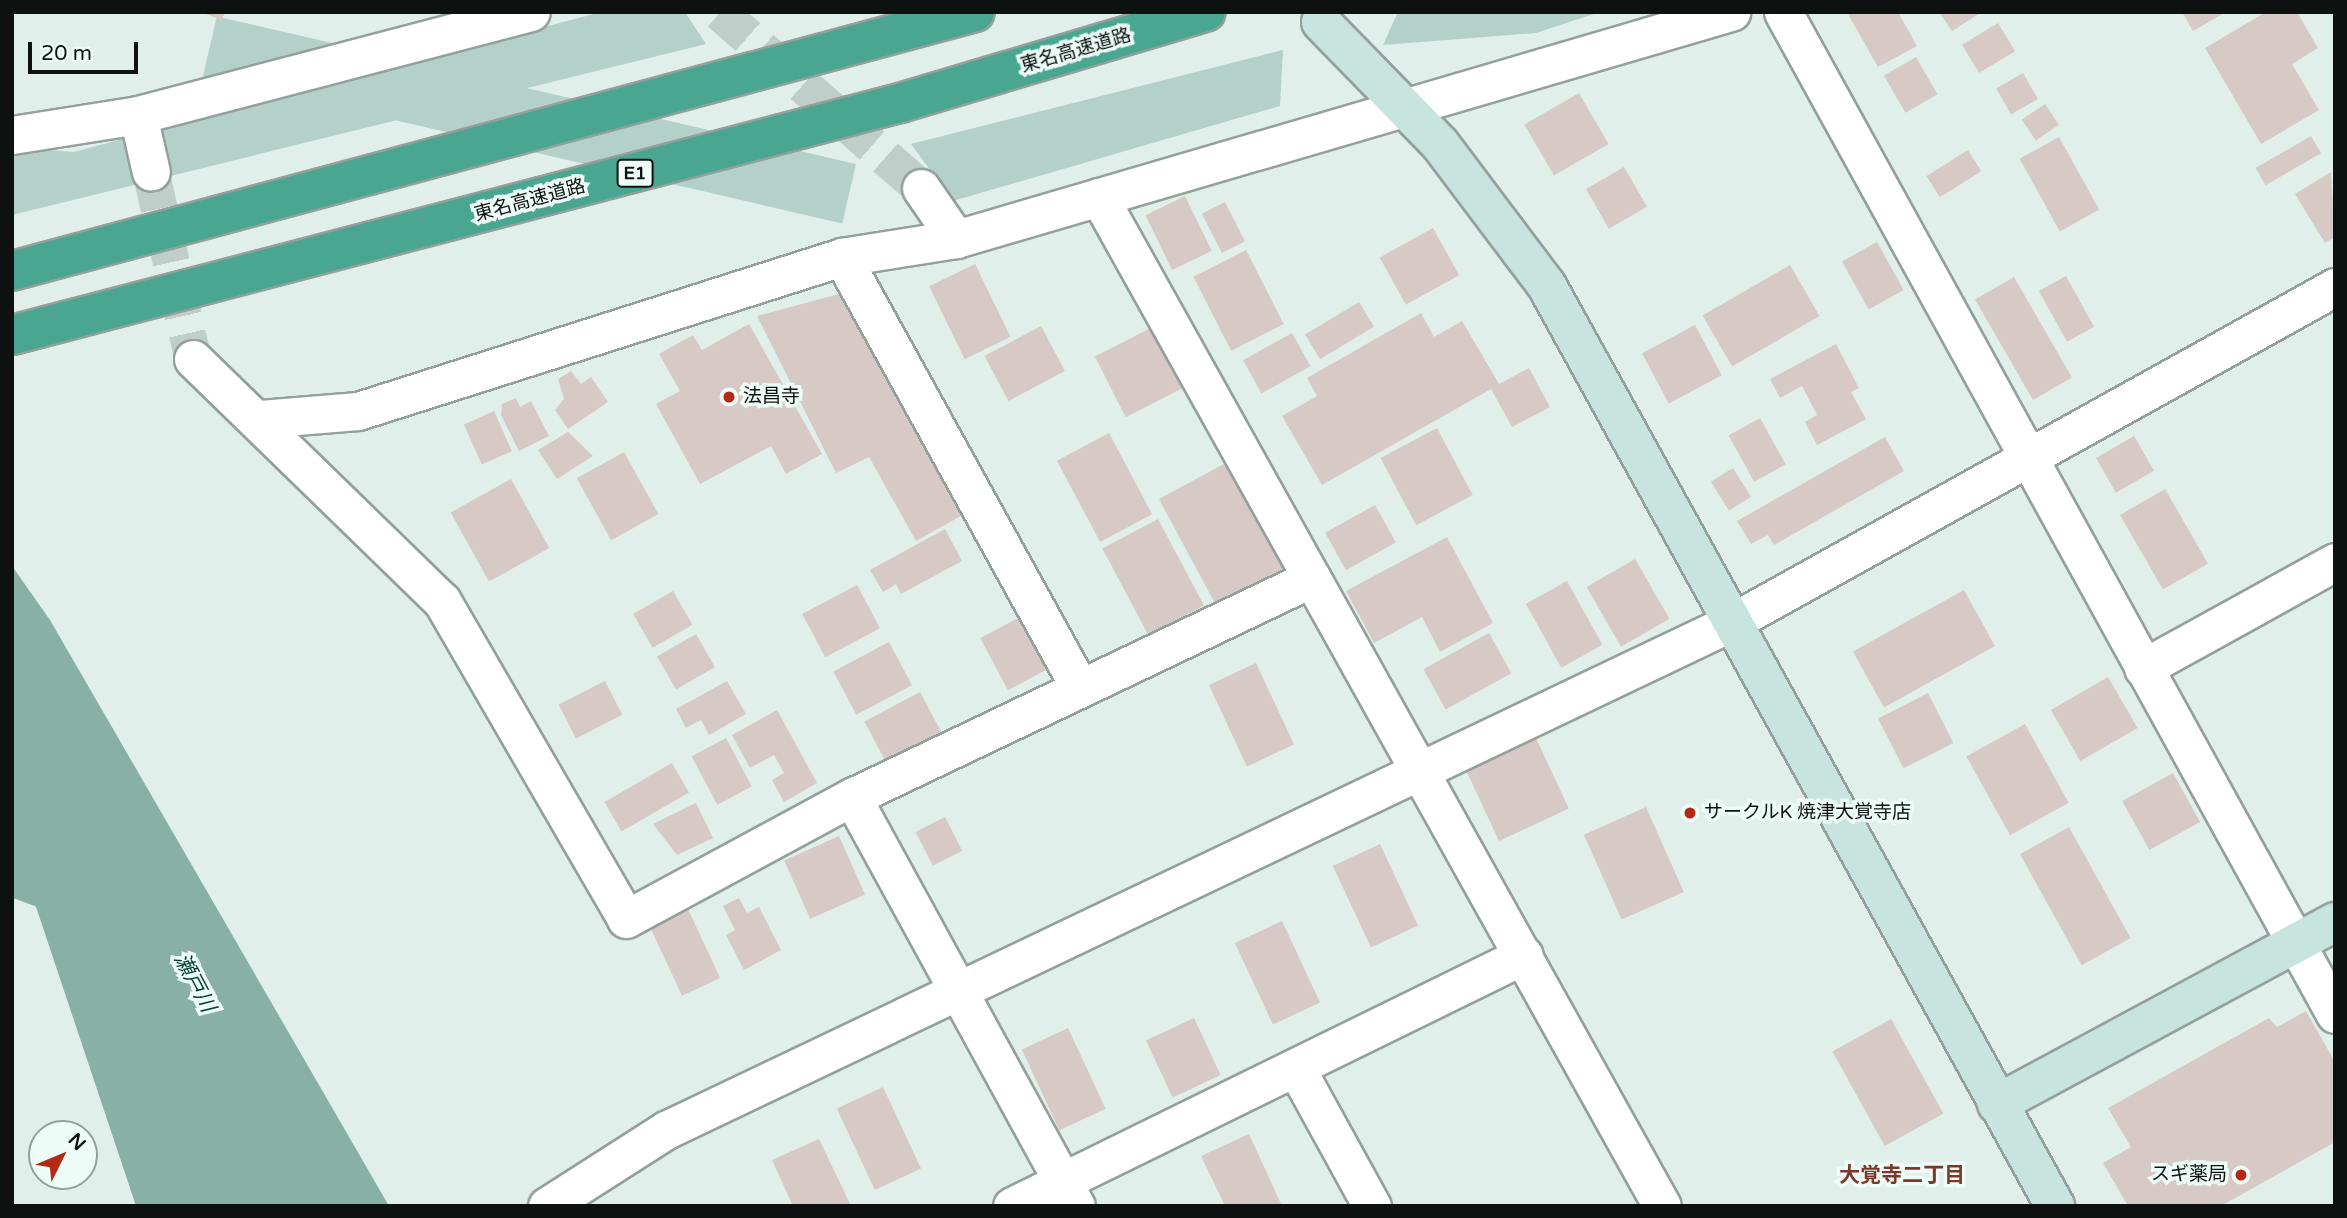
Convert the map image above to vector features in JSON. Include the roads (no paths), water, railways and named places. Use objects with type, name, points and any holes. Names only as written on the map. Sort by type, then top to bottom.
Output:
[{"type":"highway","points":[[19,270],[975,12]]},
{"type":"highway","name":"東名高速道路","points":[[12,335],[900,103],[1206,12]]},
{"type":"street","points":[[12,135],[138,115],[531,12]]},
{"type":"street","points":[[260,419],[358,411],[842,257],[957,239],[1409,109],[1731,12]]},
{"type":"street","points":[[1783,12],[2143,668],[2235,826],[2295,944],[2335,1014]]},
{"type":"street","points":[[1321,22],[1409,109],[1547,286],[2055,1206]]},
{"type":"street","points":[[138,115],[151,172]]},
{"type":"street","points":[[921,188],[957,239]]},
{"type":"street","points":[[1099,197],[1312,578],[1414,771],[1524,955],[1662,1206]]},
{"type":"street","points":[[842,257],[1079,686]]},
{"type":"street","points":[[547,1206],[666,1130],[955,994],[1414,771],[1734,621],[2335,287]]},
{"type":"street","points":[[193,359],[260,419],[442,601],[626,919],[852,797],[1079,686],[1312,578]]},
{"type":"street","points":[[2143,668],[2335,562]]},
{"type":"street","points":[[852,797],[955,994],[1069,1193]]},
{"type":"street","points":[[1997,1104],[2335,922]]},
{"type":"street","points":[[1012,1206],[1069,1193],[1296,1068],[1524,955]]},
{"type":"street","points":[[1296,1068],[1372,1206]]},
{"type":"water","points":[[12,566],[50,620],[389,1206],[136,1206],[12,835]]},
{"type":"waterway","name":"瀬戸川","points":[[12,835],[22,866],[105,897]]},
{"type":"tunnel","points":[[720,12],[921,188]]},
{"type":"tunnel","points":[[151,172],[193,359]]},
{"type":"place","name":"法昌寺","points":[[729,397]]},
{"type":"place","name":"サークルK 焼津大覚寺店","points":[[1690,813]]},
{"type":"place","name":"スギ薬局","points":[[2241,1175]]},
{"type":"district","name":"大覚寺二丁目","points":[[1902,1176]]}]
